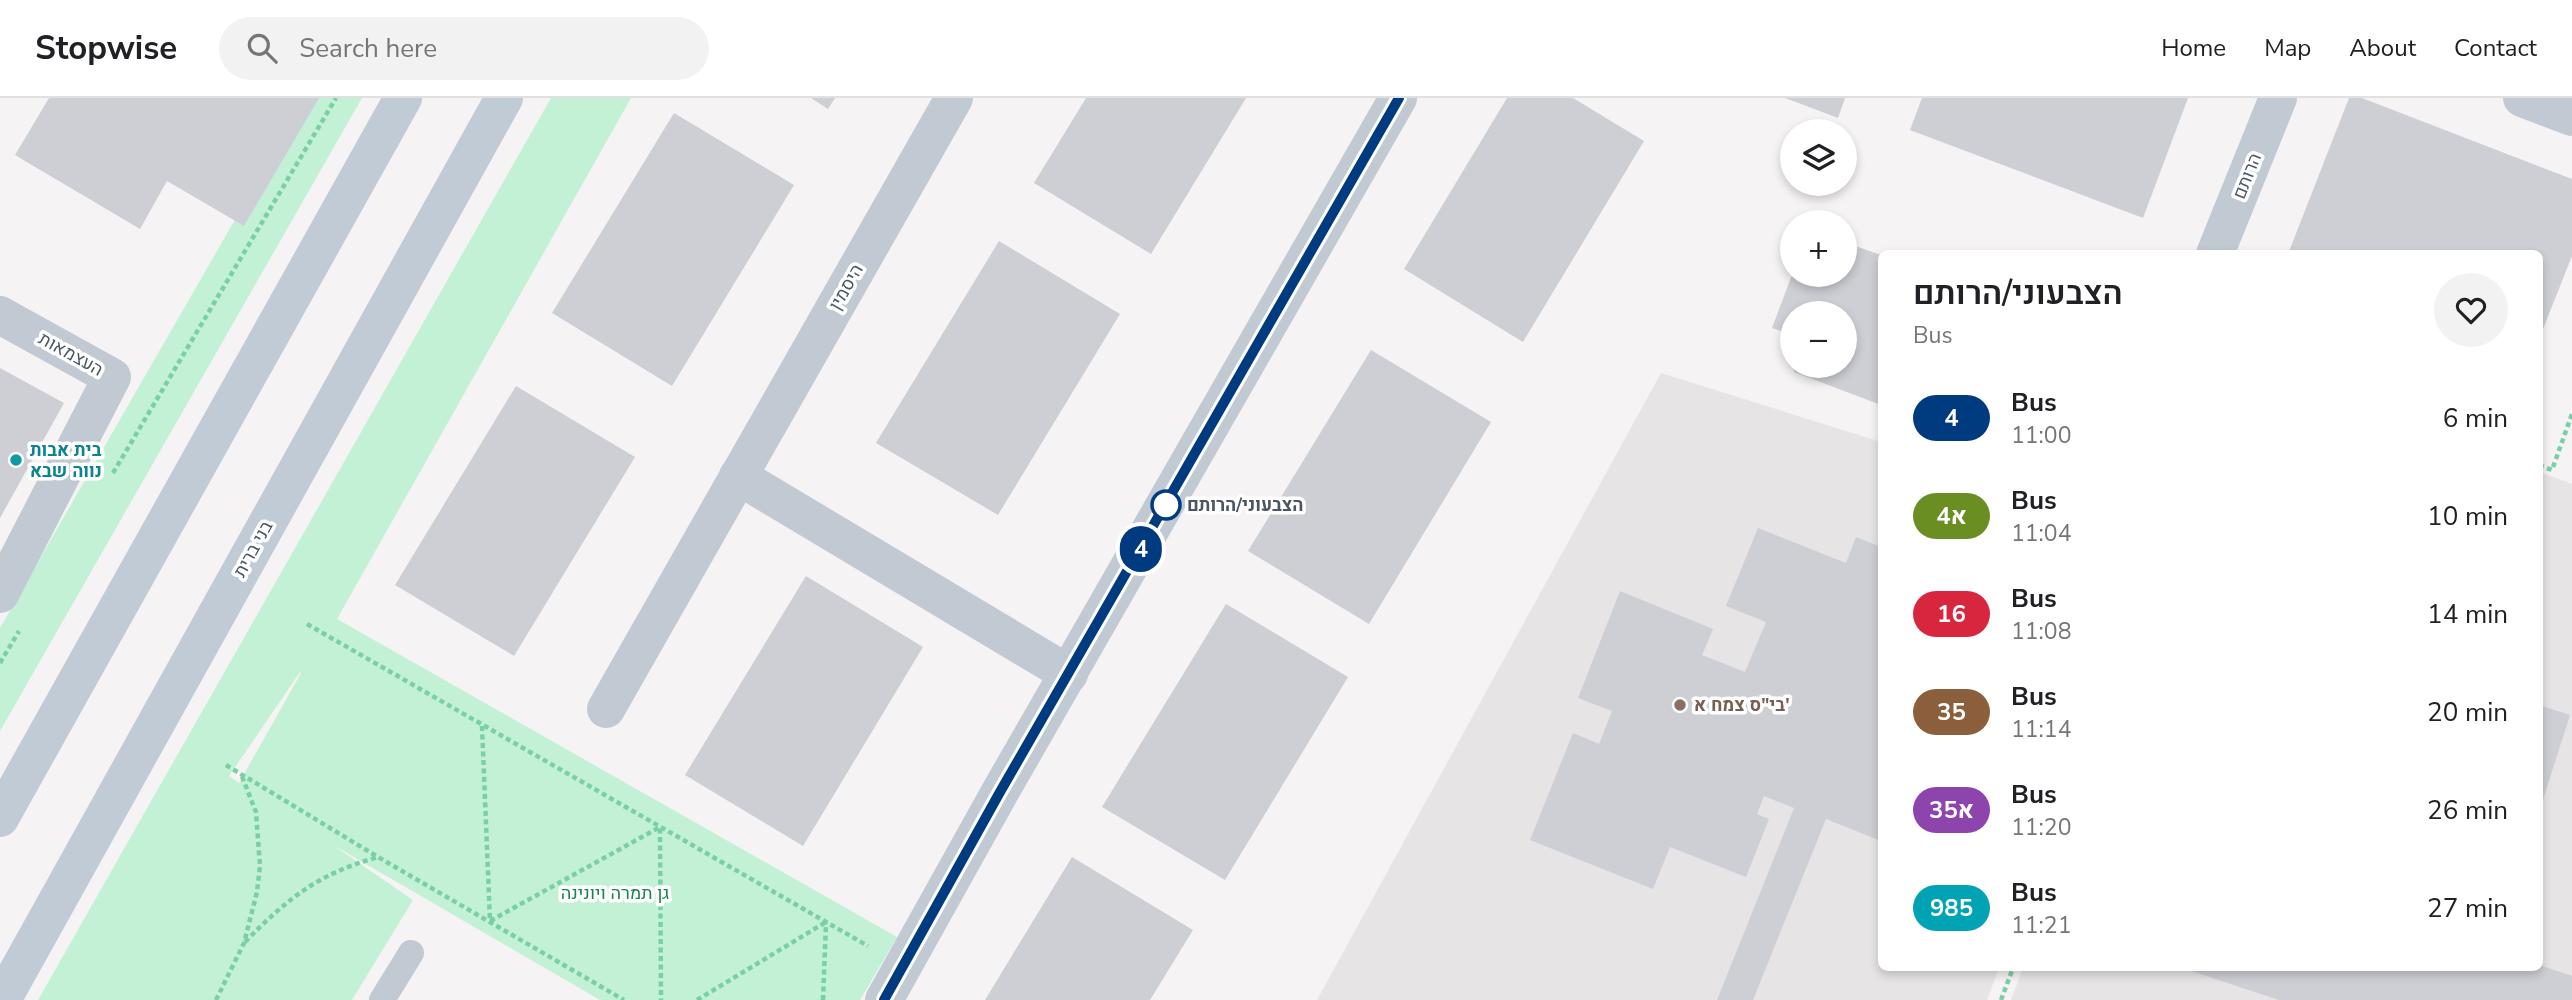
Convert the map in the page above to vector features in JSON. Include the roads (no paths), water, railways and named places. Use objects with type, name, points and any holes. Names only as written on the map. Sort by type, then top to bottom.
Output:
[{"type":"main road","points":[[0,818],[403,98]]},
{"type":"main road","name":"בני ברית","points":[[2,1000],[505,98]]},
{"type":"street","name":"היסמין","points":[[606,709],[954,98]]},
{"type":"street","points":[[884,1000],[1000,792],[1398,98]]},
{"type":"street","name":"הרותם","points":[[2217,250],[2278,98]]},
{"type":"street","points":[[2522,98],[2572,117]]},
{"type":"street","name":"העצמאות","points":[[0,315],[112,377],[0,594]]},
{"type":"street","points":[[738,476],[1069,674]]},
{"type":"lane","points":[[382,1000],[411,953]]},
{"type":"place","name":"בית אבות נווה שבא","points":[[16,460]]},
{"type":"place","name":"הצבעוני/הרותם","points":[[1166,505]]},
{"type":"place","name":"בי\"ס צמח א'","points":[[1680,705]]},
{"type":"park label","name":"גן תמרה ויונינה","points":[[615,893]]}]
